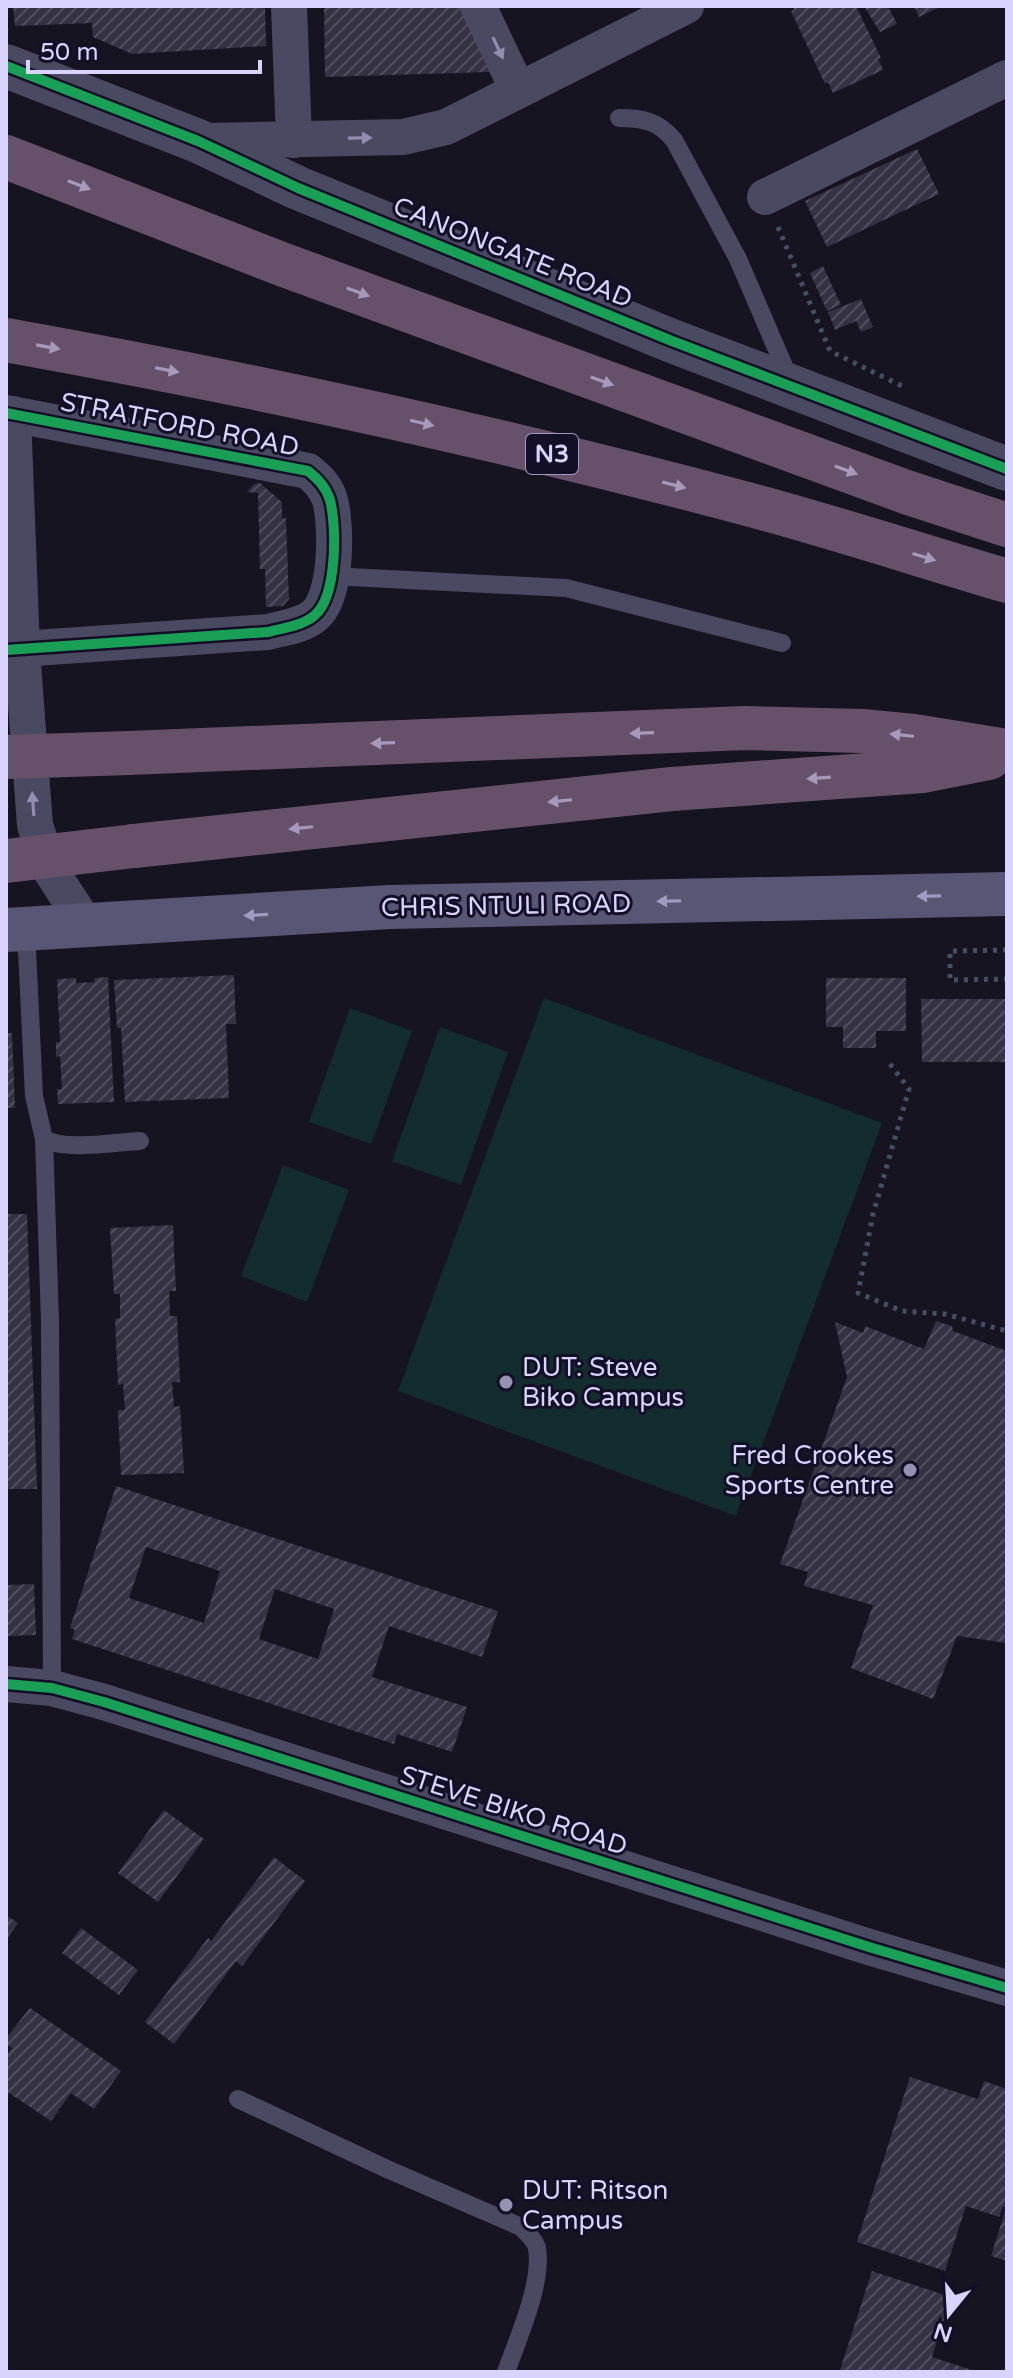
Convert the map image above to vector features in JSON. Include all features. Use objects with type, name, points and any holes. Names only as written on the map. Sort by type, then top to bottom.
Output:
[{"type":"highway","points":[[6,157],[284,265],[906,492],[1007,525]]},
{"type":"highway","name":"N3","points":[[6,340],[320,401],[524,447],[754,506],[1007,581]]},
{"type":"highway","points":[[6,757],[745,728],[862,731],[914,736],[1007,752]]},
{"type":"highway","points":[[6,861],[672,789],[923,771],[1007,752]]},
{"type":"main road","name":"CHRIS NTULI ROAD","points":[[16,930],[390,907],[1007,894]]},
{"type":"street","points":[[289,6],[294,140]]},
{"type":"street","points":[[478,6],[518,90]]},
{"type":"street","points":[[198,141],[403,137],[446,127],[686,6]]},
{"type":"street","name":"CANONGATE ROAD","points":[[6,66],[198,141],[298,188],[672,341],[1007,469]]},
{"type":"street","points":[[765,197],[1007,78]]},
{"type":"street","points":[[10,414],[14,650],[35,825],[49,868],[86,925]]},
{"type":"street","name":"STRATFORD ROAD","points":[[10,414],[308,471],[321,481],[330,500],[334,551],[328,594],[316,614],[303,622],[268,632],[14,650]]},
{"type":"street","name":"STEVE BIKO ROAD","points":[[6,1684],[52,1688],[104,1702],[1007,1988]]},
{"type":"lane","points":[[619,118],[651,121],[663,127],[674,140],[738,259],[793,386]]},
{"type":"lane","points":[[330,576],[566,588],[782,643]]},
{"type":"lane","points":[[16,930],[34,1096],[44,1139],[50,1321],[52,1688]]},
{"type":"lane","points":[[44,1139],[50,1143],[69,1144],[140,1141]]},
{"type":"lane","points":[[238,2099],[521,2227],[530,2236],[537,2246],[535,2288],[506,2372]]},
{"type":"path","points":[[765,197],[830,351],[912,391]]},
{"type":"path","points":[[1007,950],[950,951],[950,980],[1007,979]]},
{"type":"path","points":[[890,1064],[909,1089],[873,1214],[858,1293],[902,1311],[945,1314],[1007,1331]]},
{"type":"green space","points":[[544,998],[882,1123],[736,1516],[398,1391]]},
{"type":"green space","points":[[350,1008],[412,1031],[371,1144],[309,1122]]},
{"type":"green space","points":[[440,1027],[508,1052],[461,1185],[392,1161]]},
{"type":"green space","points":[[283,1165],[349,1190],[307,1302],[241,1276]]},
{"type":"building","points":[[13,6],[265,6],[266,46],[132,54],[93,37],[92,23],[15,26]]},
{"type":"building","points":[[324,6],[460,6],[490,72],[325,77]]},
{"type":"building","points":[[792,6],[856,6],[881,58],[878,59],[883,70],[833,93],[828,82],[825,84],[791,11],[794,10]]},
{"type":"building","points":[[864,6],[888,6],[897,24],[880,32]]},
{"type":"building","points":[[914,6],[942,6],[919,17]]},
{"type":"building","points":[[917,149],[939,194],[827,247],[805,201]]},
{"type":"building","points":[[823,266],[841,305],[827,311],[810,273]]},
{"type":"building","points":[[861,299],[873,327],[861,332],[856,321],[835,330],[828,312]]},
{"type":"building","points":[[260,483],[282,502],[282,519],[286,518],[289,599],[283,606],[266,607],[265,569],[260,569],[258,493],[247,492],[254,484]]},
{"type":"building","points":[[234,975],[236,1024],[226,1024],[229,1098],[125,1102],[121,1028],[117,1028],[114,980]]},
{"type":"building","points":[[108,977],[114,1102],[58,1104],[57,1089],[62,1089],[60,1056],[56,1057],[56,1042],[60,1042],[57,979],[76,978],[76,983],[95,982],[94,978]]},
{"type":"building","points":[[826,978],[906,978],[906,1031],[876,1031],[876,1048],[843,1048],[843,1027],[826,1027]]},
{"type":"building","points":[[921,999],[1007,999],[1007,1062],[922,1062]]},
{"type":"building","points":[[6,1033],[12,1033],[15,1108],[6,1108]]},
{"type":"building","points":[[6,1214],[27,1214],[37,1489],[6,1489]]},
{"type":"building","points":[[173,1225],[176,1291],[169,1291],[170,1316],[177,1316],[180,1382],[172,1382],[174,1407],[180,1406],[184,1473],[121,1475],[118,1410],[125,1410],[123,1384],[118,1385],[115,1319],[120,1318],[120,1294],[114,1294],[110,1228]]},
{"type":"building","name":"Fred Crookes Sports Centre","points":[[936,1321],[952,1326],[953,1331],[1007,1351],[1007,1643],[957,1636],[933,1699],[851,1668],[873,1605],[804,1586],[808,1572],[780,1564],[847,1377],[835,1322],[863,1333],[865,1326],[924,1349]]},
{"type":"building","points":[[116,1486],[498,1611],[482,1657],[389,1626],[372,1677],[467,1707],[452,1752],[397,1734],[394,1744],[72,1639],[75,1630],[70,1628]],"holes":[[[146,1547],[220,1571],[204,1623],[129,1598]],[[275,1589],[334,1609],[318,1659],[259,1639]]]},
{"type":"building","points":[[34,1584],[36,1635],[6,1636],[6,1585]]},
{"type":"building","points":[[164,1810],[204,1839],[158,1902],[118,1873]]},
{"type":"building","points":[[274,1857],[305,1881],[242,1966],[236,1961],[174,2044],[145,2022]]},
{"type":"building","points":[[6,1915],[18,1923],[6,1940]]},
{"type":"building","points":[[81,1928],[138,1970],[119,1995],[62,1953]]},
{"type":"building","points":[[30,2008],[121,2071],[94,2109],[71,2093],[51,2121],[6,2091],[6,2056],[12,2048],[6,2044],[6,2038]]},
{"type":"building","points":[[910,2077],[978,2099],[984,2081],[1007,2089],[1007,2208],[1003,2206],[999,2217],[966,2206],[945,2271],[857,2242]]},
{"type":"building","points":[[1007,2208],[1007,2261],[991,2256]]},
{"type":"building","points":[[872,2271],[951,2297],[932,2357],[978,2372],[840,2370]]},
{"type":"cycle path","points":[[6,66],[198,141],[298,188],[672,341],[1007,469]]},
{"type":"cycle path","points":[[6,413],[308,471],[326,491],[334,527],[328,593],[315,615],[299,624],[268,632],[6,650]]},
{"type":"cycle path","points":[[6,1684],[52,1688],[104,1702],[869,1947],[1007,1988]]},
{"type":"place","name":"DUT: Steve Biko Campus","points":[[506,1382]]},
{"type":"place","name":"Fred Crookes Sports Centre","points":[[910,1470]]},
{"type":"place","name":"DUT: Ritson Campus","points":[[506,2205]]}]
